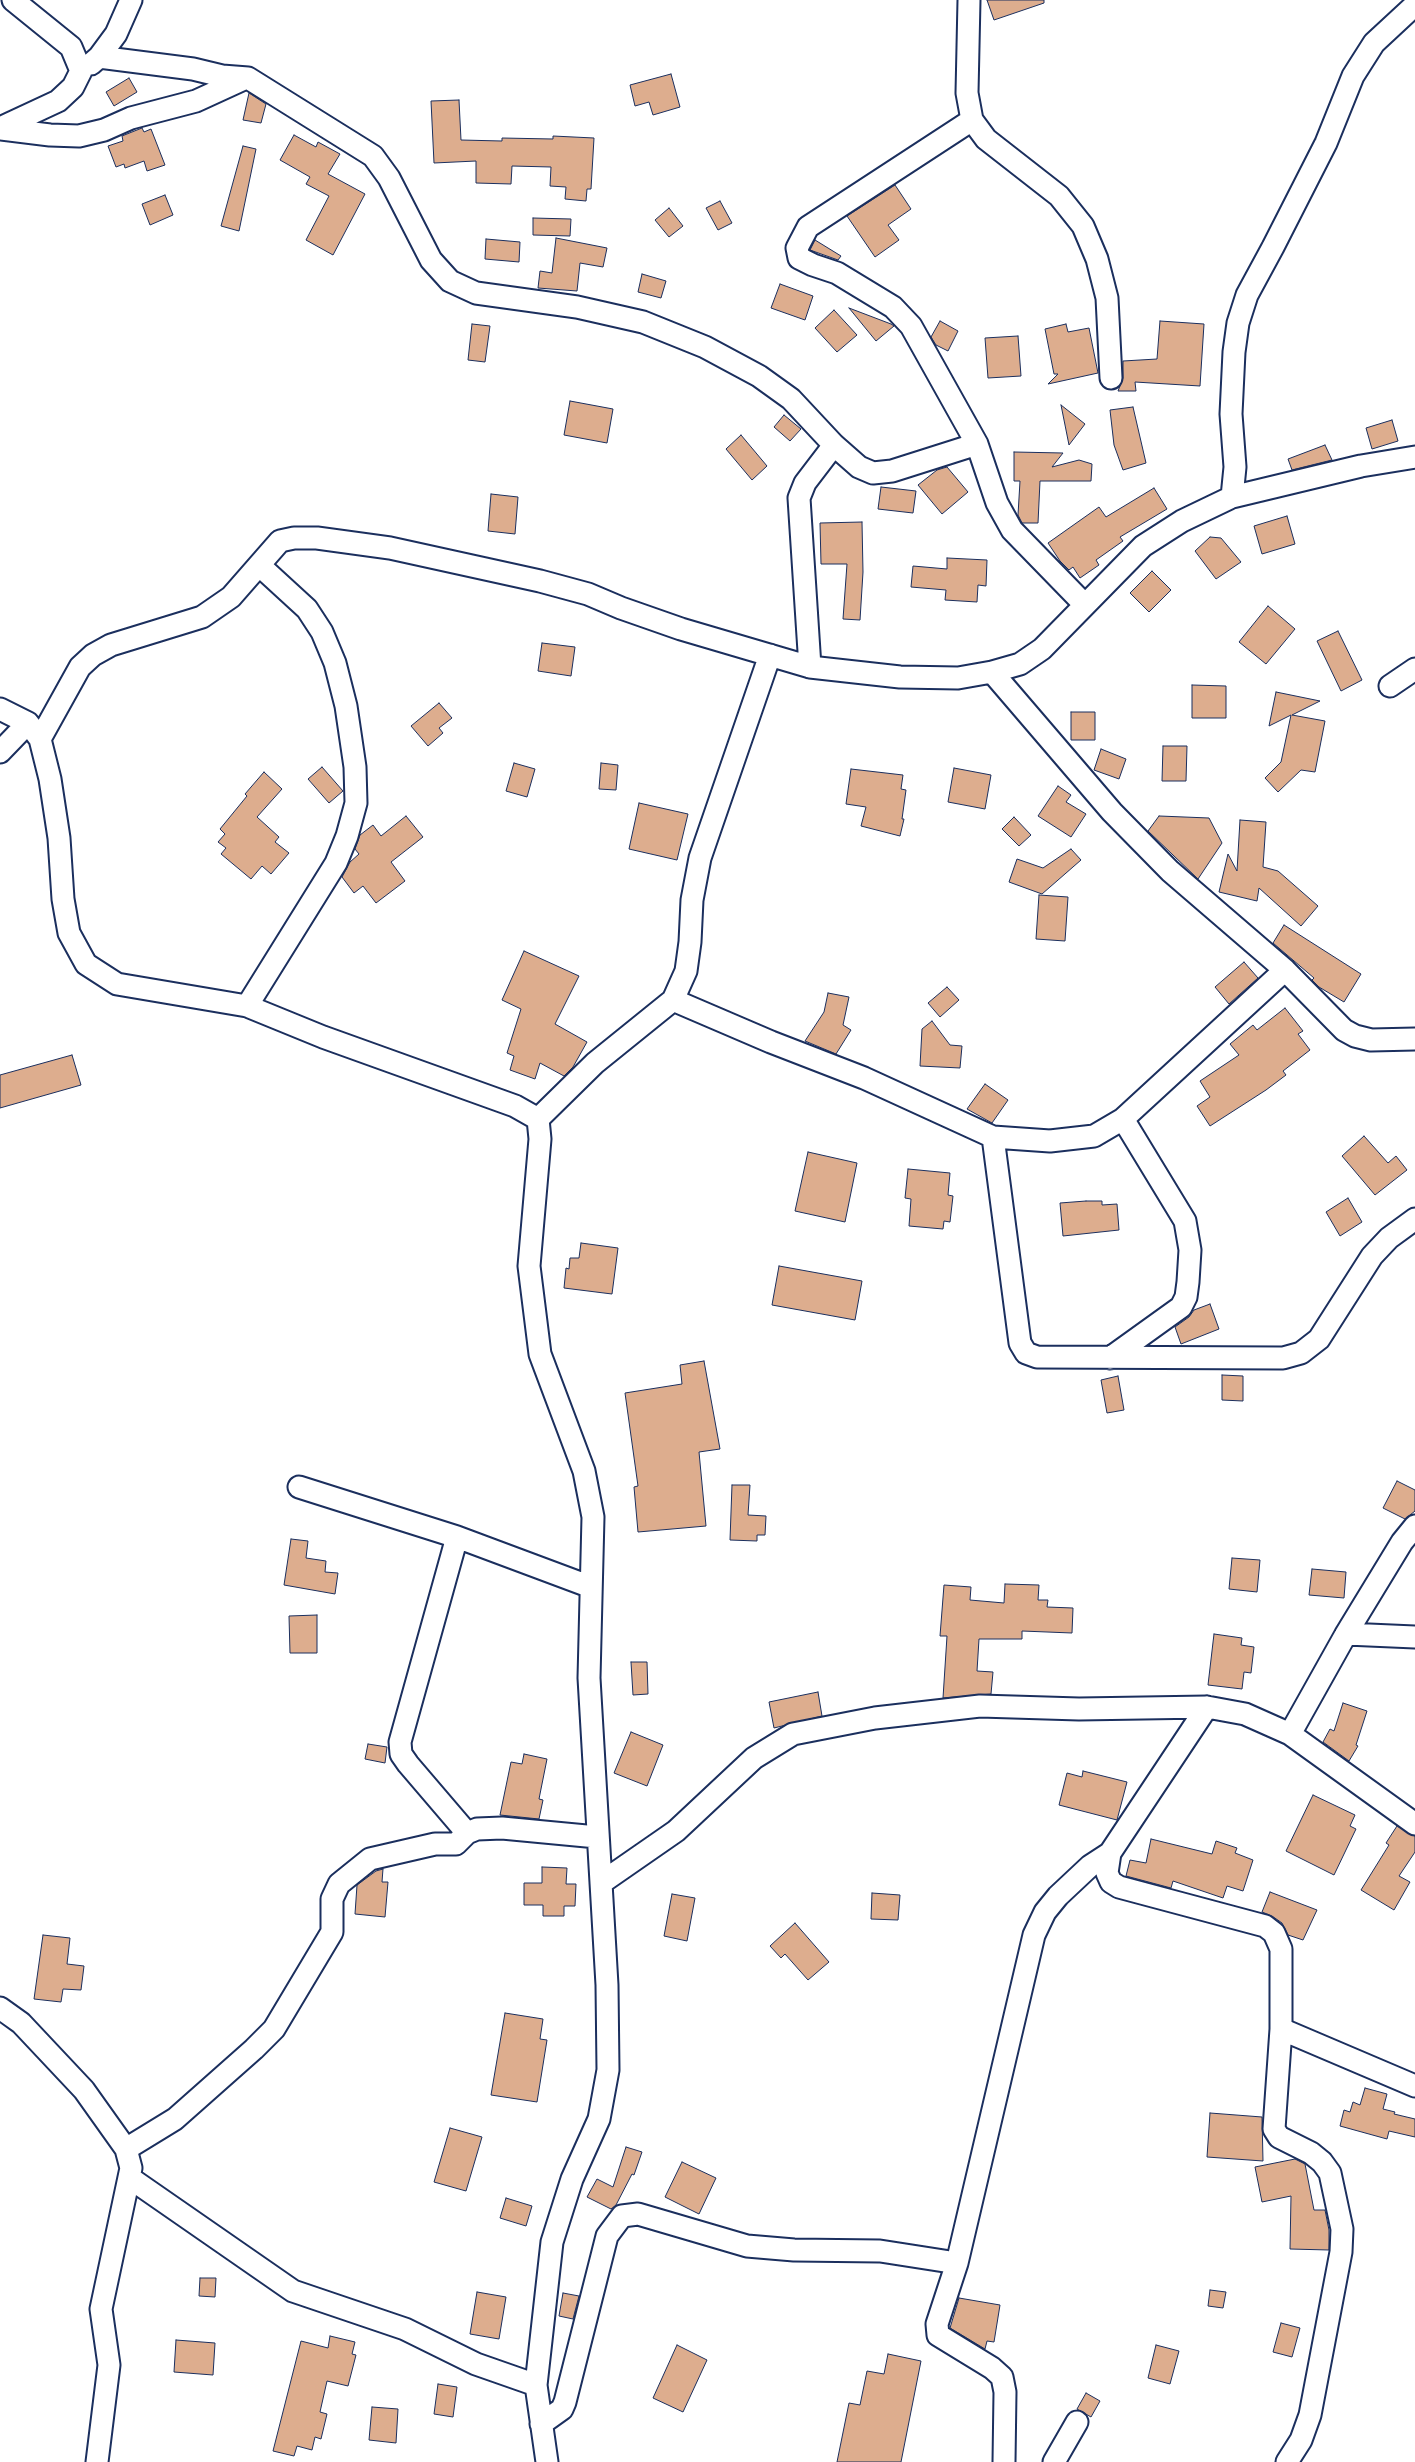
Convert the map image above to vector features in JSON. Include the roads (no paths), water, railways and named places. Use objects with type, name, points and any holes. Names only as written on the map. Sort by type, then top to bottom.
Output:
[{"type":"street","points":[[0,129],[58,101],[73,87],[80,71],[100,57],[116,34],[131,0]]},
{"type":"street","points":[[969,0],[967,94],[972,120],[986,139],[1059,196],[1083,226],[1097,259],[1107,298],[1111,378]]},
{"type":"street","points":[[20,3],[71,47],[80,71]]},
{"type":"street","points":[[1232,497],[1235,466],[1231,414],[1234,352],[1238,323],[1247,295],[1326,143],[1353,76],[1374,43],[1415,5]]},
{"type":"street","points":[[100,57],[184,68],[222,76],[248,78],[373,156],[389,178],[431,260],[450,281],[476,293],[578,308],[643,322],[705,347],[759,376],[791,399],[834,445],[859,467],[874,473],[892,471],[976,444]]},
{"type":"street","points":[[0,129],[50,135],[80,136],[104,130],[131,118],[196,100],[248,78]]},
{"type":"street","points":[[972,120],[808,227],[798,248],[799,258],[813,265],[837,272],[893,308],[911,326],[976,444],[997,503],[1012,530],[1084,605]]},
{"type":"street","points":[[810,667],[799,498],[805,483],[834,445]]},
{"type":"street","points":[[0,752],[34,731],[80,667],[93,655],[111,645],[202,617],[231,596],[280,541],[294,538],[316,538],[390,548],[588,594],[672,626],[810,667],[900,677],[958,678],[992,672],[1020,664],[1042,649],[1143,546],[1182,521],[1232,497],[1361,466],[1415,457]]},
{"type":"street","points":[[246,1006],[336,863],[347,836],[356,803],[355,767],[346,706],[332,656],[322,632],[307,609],[259,565]]},
{"type":"street","points":[[538,1119],[595,1063],[673,1000],[686,971],[690,942],[692,900],[700,858],[770,655]]},
{"type":"street","points":[[1390,686],[1415,669]]},
{"type":"street","points":[[992,672],[1118,819],[1170,871],[1284,970],[1344,1030],[1355,1036],[1371,1040],[1415,1039]]},
{"type":"street","points":[[0,709],[34,731],[50,779],[58,828],[69,933],[86,964],[117,984],[246,1006],[323,1037],[515,1106],[538,1119]]},
{"type":"street","points":[[673,1000],[771,1042],[864,1078],[993,1137],[1050,1141],[1072,1140],[1094,1136],[1123,1119],[1284,970]]},
{"type":"street","points":[[538,1119],[540,1138],[529,1266],[540,1354],[584,1471],[592,1517],[589,1678],[607,1984],[608,2070],[599,2119],[572,2179],[552,2242],[536,2385],[547,2462]]},
{"type":"street","points":[[1110,1358],[1181,1307],[1186,1298],[1190,1250],[1185,1220],[1123,1119]]},
{"type":"street","points":[[993,1137],[1020,1343],[1026,1354],[1038,1357],[1283,1358],[1301,1353],[1320,1339],[1372,1256],[1389,1238],[1415,1219]]},
{"type":"street","points":[[300,1487],[457,1537],[591,1587]]},
{"type":"street","points":[[1290,1734],[1346,1634],[1402,1542],[1415,1526]]},
{"type":"street","points":[[457,1537],[400,1742],[401,1754],[408,1764],[467,1833]]},
{"type":"street","points":[[1346,1634],[1415,1637]]},
{"type":"street","points":[[601,1883],[676,1831],[718,1794],[754,1758],[793,1734],[875,1718],[980,1706],[1079,1709],[1207,1707],[1245,1714],[1290,1734],[1415,1824]]},
{"type":"street","points":[[1004,2462],[1005,2392],[1002,2377],[992,2368],[938,2335],[937,2324],[956,2263],[1034,1936],[1044,1912],[1058,1896],[1090,1866],[1110,1853],[1207,1707]]},
{"type":"street","points":[[126,2149],[175,2119],[274,2029],[332,1932],[332,1899],[339,1884],[370,1859],[435,1844],[456,1844],[467,1833],[477,1829],[502,1828],[597,1837]]},
{"type":"street","points":[[1110,1853],[1107,1873],[1111,1882],[1119,1887],[1265,1926],[1274,1933],[1281,1949],[1281,2029],[1274,2129],[1279,2137],[1311,2153],[1322,2162],[1330,2173],[1342,2229],[1341,2252],[1310,2415],[1301,2440],[1287,2462]]},
{"type":"street","points":[[0,2008],[21,2023],[84,2090],[126,2149],[131,2168],[101,2309],[109,2365],[97,2462]]},
{"type":"street","points":[[1281,2029],[1415,2086]]},
{"type":"street","points":[[130,2178],[293,2291],[406,2328],[476,2364],[536,2385]]},
{"type":"street","points":[[541,2424],[562,2409],[565,2402],[607,2236],[622,2216],[638,2214],[747,2246],[794,2250],[880,2251],[956,2263]]},
{"type":"street","points":[[1054,2462],[1077,2422]]}]
